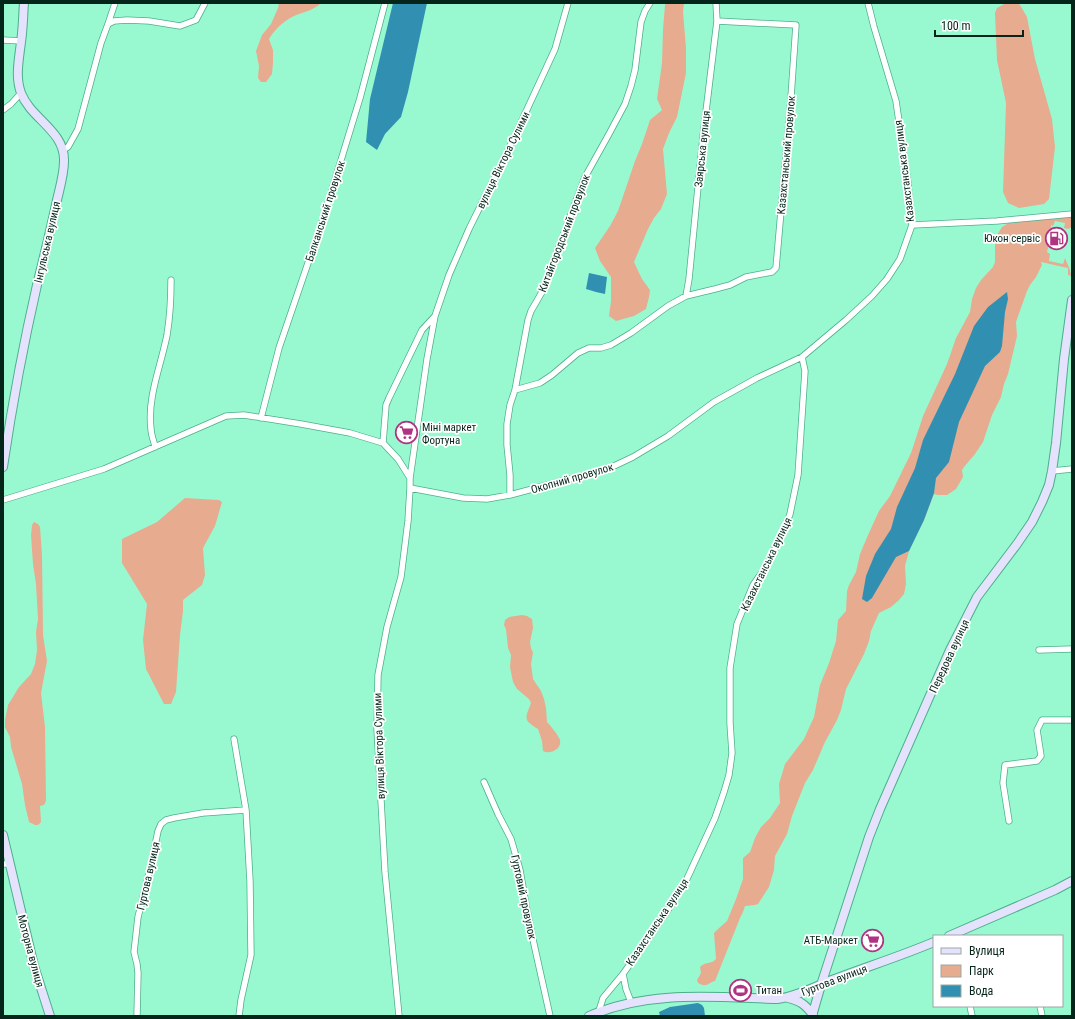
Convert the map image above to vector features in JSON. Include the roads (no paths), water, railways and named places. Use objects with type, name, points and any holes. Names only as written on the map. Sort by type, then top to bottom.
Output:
[{"type":"street","points":[[24,3],[22,41],[17,72],[19,86],[21,93],[30,108],[53,132],[60,142],[63,150],[68,147],[78,129],[101,44],[115,3]]},
{"type":"street","points":[[108,24],[114,21],[127,20],[149,21],[180,26],[196,20],[205,3]]},
{"type":"street","name":"Балканський провулок","points":[[261,418],[279,348],[323,219],[360,98],[385,3]]},
{"type":"street","name":"вулиця Віктора Сулими","points":[[399,1016],[384,848],[377,729],[378,675],[387,627],[401,578],[408,521],[410,478],[427,359],[435,316],[449,275],[469,229],[511,144],[555,49],[568,3]]},
{"type":"street","name":"Китайгородський провулок","points":[[510,496],[507,424],[528,320],[531,311],[542,292],[585,177],[609,134],[631,86],[635,70],[641,22],[650,3]]},
{"type":"street","name":"Заярська вулиця","points":[[686,296],[717,21],[716,3]]},
{"type":"street","name":"Казахстанська вулиця","points":[[597,1014],[603,998],[623,974],[685,883],[715,818],[729,775],[732,753],[730,723],[730,668],[737,624],[753,585],[765,568],[790,514],[798,474],[801,438],[802,401],[805,371],[802,357],[846,320],[887,279],[900,258],[912,225],[908,183],[896,101],[868,3]]},
{"type":"street","name":"Казахстанський провулок","points":[[686,296],[715,290],[746,277],[772,272],[776,268],[796,25],[717,21]]},
{"type":"street","points":[[3,40],[22,41]]},
{"type":"street","points":[[3,110],[21,93]]},
{"type":"street","name":"Інгульська вулиця","points":[[3,467],[21,356],[62,174],[64,160],[63,150]]},
{"type":"street","points":[[912,225],[996,221],[1072,214]]},
{"type":"street","points":[[155,447],[151,430],[150,413],[152,398],[167,335],[171,306],[171,280]]},
{"type":"street","points":[[515,390],[540,383],[578,353],[589,348],[601,348],[612,345],[668,306],[686,296]]},
{"type":"street","name":"Передова вулиця","points":[[813,1015],[821,985],[869,837],[950,650],[977,597],[1032,522],[1049,485],[1052,471],[1072,300]]},
{"type":"street","name":"вулиця Віктора Сулими","points":[[383,443],[386,410],[389,398],[422,330],[435,316]]},
{"type":"street","name":"Окопний провулок","points":[[410,488],[463,498],[488,499],[510,496],[614,466],[668,436],[714,402],[757,378],[802,357]]},
{"type":"street","points":[[3,500],[104,469],[226,416],[244,415],[350,433],[383,443],[398,459],[410,478]]},
{"type":"street","points":[[1052,471],[1072,469]]},
{"type":"street","points":[[1039,650],[1072,649]]},
{"type":"street","points":[[1009,821],[1003,783],[1005,765],[1037,760],[1041,756],[1037,730],[1042,720],[1072,720]]},
{"type":"street","points":[[234,739],[246,810],[250,881],[251,955],[241,1000],[240,1016]]},
{"type":"street","name":"Гуртовий провулок","points":[[484,782],[511,839],[520,870],[550,1016]]},
{"type":"street","name":"Гуртова вулиця","points":[[137,1016],[138,973],[134,952],[138,917],[161,824],[166,820],[174,818],[246,810]]},
{"type":"street","points":[[3,835],[6,864]]},
{"type":"street","name":"Моторна вулиця","points":[[6,864],[15,886],[34,966],[50,1016]]},
{"type":"street","points":[[952,935],[1072,881]]},
{"type":"street","name":"Гуртова вулиця","points":[[589,1016],[631,1002],[685,996],[777,999],[788,998],[904,955],[933,942]]},
{"type":"street","points":[[623,974],[626,989],[631,1002]]},
{"type":"street","points":[[788,998],[803,1004],[813,1015]]},
{"type":"water","points":[[393,3],[427,3],[408,92],[401,117],[385,134],[377,150],[366,142],[370,99]]},
{"type":"water","points":[[589,273],[607,277],[605,294],[586,289]]},
{"type":"water","points":[[1007,292],[1008,299],[1000,352],[985,366],[959,422],[949,462],[936,478],[934,493],[924,520],[909,551],[896,557],[872,598],[867,602],[862,599],[866,576],[875,554],[891,529],[897,507],[915,468],[923,440],[955,374],[974,326],[988,307]]},
{"type":"water","points":[[698,1003],[704,1008],[705,1016],[660,1016],[659,1012],[670,1007]]},
{"type":"place","name":"Юкон сервіс","points":[[1056,238]]},
{"type":"place","name":"Міні маркет Фортуна","points":[[406,433]]},
{"type":"place","name":"АТБ-Маркет","points":[[873,940]]},
{"type":"place","name":"Титан","points":[[741,990]]}]
